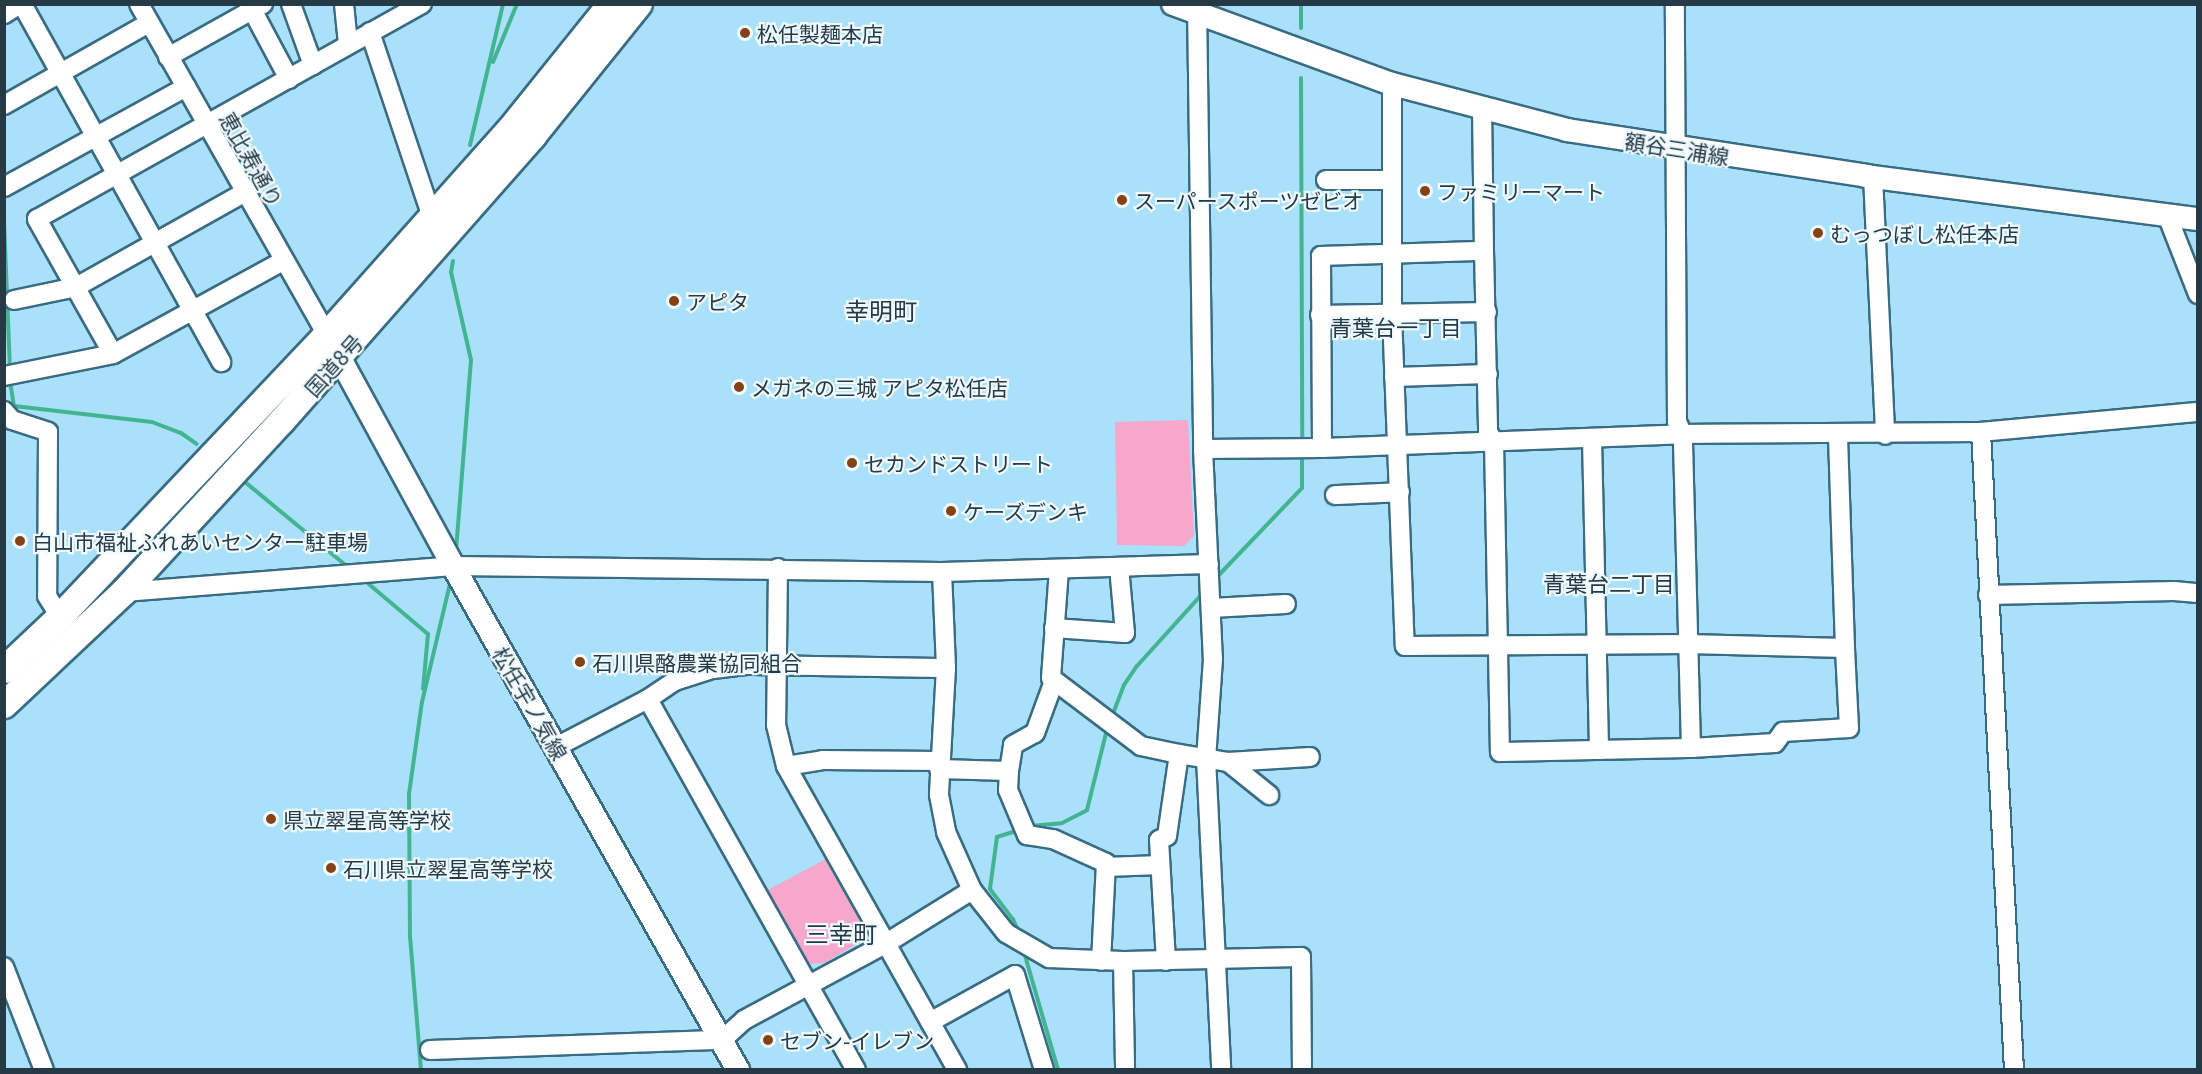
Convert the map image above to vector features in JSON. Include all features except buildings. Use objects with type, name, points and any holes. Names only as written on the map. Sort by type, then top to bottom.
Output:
[{"type":"highway","name":"国道8号","points":[[4,670],[60,617],[327,335],[509,131],[611,4]]},
{"type":"highway","name":"国道8号","points":[[4,705],[124,592],[339,357],[534,136],[639,4]]},
{"type":"main road","name":"額谷三浦線","points":[[1173,4],[1197,9],[1392,84],[1567,130],[1873,176],[2198,219]]},
{"type":"main road","name":"松任宇ノ気線","points":[[327,335],[453,566],[738,1070]]},
{"type":"street","points":[[4,14],[21,4],[157,240],[221,362]]},
{"type":"street","name":"恵比寿通り","points":[[139,4],[327,335]]},
{"type":"street","points":[[291,4],[313,65]]},
{"type":"street","points":[[344,4],[348,44]]},
{"type":"street","points":[[113,354],[38,219],[422,4]]},
{"type":"street","points":[[1675,4],[1677,422],[1683,434],[1691,748]]},
{"type":"street","points":[[168,57],[255,6],[289,79]]},
{"type":"street","points":[[1197,9],[1203,449],[1213,659],[1206,758],[1221,1070]]},
{"type":"street","points":[[4,105],[149,23]]},
{"type":"street","points":[[370,32],[432,217]]},
{"type":"street","points":[[1392,84],[1392,314],[1399,446],[1405,646],[1688,644],[1845,648]]},
{"type":"street","points":[[4,187],[186,87]]},
{"type":"street","points":[[1482,108],[1488,432],[1494,442],[1500,752],[1691,748],[1775,743],[1783,732],[1849,728],[1838,436]]},
{"type":"street","points":[[1873,176],[1885,435]]},
{"type":"street","points":[[1326,180],[1391,180]]},
{"type":"street","points":[[14,300],[76,287],[244,192]]},
{"type":"street","points":[[2167,215],[2198,294]]},
{"type":"street","points":[[1310,449],[1320,315],[1321,256],[1484,251]]},
{"type":"street","points":[[10,375],[113,354],[283,261]]},
{"type":"street","points":[[1320,315],[1487,312]]},
{"type":"street","points":[[1394,376],[1488,374]]},
{"type":"street","points":[[4,411],[12,420],[48,432],[47,596],[60,617]]},
{"type":"street","points":[[1203,449],[1310,449],[1592,440],[1683,434],[1838,436],[1981,432],[2198,412]]},
{"type":"street","points":[[1981,432],[2014,1070]]},
{"type":"street","points":[[1592,440],[1599,750]]},
{"type":"street","points":[[1335,495],[1400,492]]},
{"type":"street","points":[[124,592],[453,566],[778,568],[942,572],[1119,567],[1210,568]]},
{"type":"street","points":[[1054,628],[1125,639],[1119,567]]},
{"type":"street","points":[[778,568],[776,725],[786,766],[957,1070]]},
{"type":"street","points":[[1059,568],[1051,678],[1054,681],[1141,746],[1228,762],[1310,757]]},
{"type":"street","points":[[942,572],[946,668],[939,765],[946,832],[972,890],[1006,933],[1019,944],[1040,954],[1101,961],[1216,961],[1301,957],[1302,1070]]},
{"type":"street","points":[[1988,595],[2174,591],[2198,593]]},
{"type":"street","points":[[1211,599],[1286,604]]},
{"type":"street","points":[[556,747],[648,699],[675,681],[713,669],[777,666],[946,668]]},
{"type":"street","points":[[1054,681],[1035,733],[1013,746],[1008,790],[1027,834],[1053,839],[1106,863],[1101,961]]},
{"type":"street","points":[[648,699],[856,1070]]},
{"type":"street","points":[[1166,961],[1159,840],[1167,836],[1179,754]]},
{"type":"street","points":[[786,766],[822,760],[939,765],[1009,771]]},
{"type":"street","points":[[1228,762],[1269,795]]},
{"type":"street","points":[[1106,867],[1160,865]]},
{"type":"street","points":[[430,1050],[722,1040],[744,1020],[885,944],[972,890]]},
{"type":"street","points":[[1123,961],[1125,1070]]},
{"type":"street","points":[[4,967],[44,1070]]},
{"type":"street","points":[[930,1022],[1015,975],[1044,1070]]},
{"type":"shaded area","points":[[1188,420],[1194,536],[1184,546],[1117,545],[1115,422]]},
{"type":"shaded area","points":[[826,859],[867,927],[862,941],[824,963],[806,964],[764,892]]},
{"type":"waterway","points":[[470,145],[503,4]]},
{"type":"waterway","points":[[493,62],[517,4]]},
{"type":"waterway","points":[[1301,4],[1301,28]]},
{"type":"waterway","points":[[1301,78],[1302,442]]},
{"type":"waterway","points":[[4,221],[10,371]]},
{"type":"waterway","points":[[453,261],[451,272],[471,360],[456,550]]},
{"type":"waterway","points":[[10,381],[14,406],[152,422],[181,433],[197,444]]},
{"type":"waterway","points":[[1216,578],[1302,488],[1302,453]]},
{"type":"waterway","points":[[245,482],[349,568]]},
{"type":"waterway","points":[[364,580],[428,634],[423,689]]},
{"type":"waterway","points":[[421,1070],[410,937],[409,794],[422,702],[450,584]]},
{"type":"waterway","points":[[1114,711],[1124,685],[1137,666],[1203,593]]},
{"type":"waterway","points":[[1030,826],[1062,823],[1087,810],[1106,733]]},
{"type":"waterway","points":[[1013,832],[997,837],[990,889],[1013,919],[1019,933]]},
{"type":"waterway","points":[[1024,952],[1058,1070]]},
{"type":"place","name":"松任製麺本店","points":[[745,33]]},
{"type":"place","name":"ファミリーマート","points":[[1425,191]]},
{"type":"place","name":"スーパースポーツゼビオ","points":[[1122,200]]},
{"type":"place","name":"むっつぼし松任本店","points":[[1818,233]]},
{"type":"place","name":"アピタ","points":[[674,301]]},
{"type":"place","name":"メガネの三城 アピタ松任店","points":[[739,387]]},
{"type":"place","name":"セカンドストリート","points":[[852,463]]},
{"type":"place","name":"ケーズデンキ","points":[[951,511]]},
{"type":"place","name":"白山市福祉ふれあいセンター駐車場","points":[[20,541]]},
{"type":"place","name":"石川県酪農業協同組合","points":[[580,662]]},
{"type":"place","name":"県立翠星高等学校","points":[[271,819]]},
{"type":"place","name":"石川県立翠星高等学校","points":[[331,868]]},
{"type":"place","name":"セブン-イレブン","points":[[768,1040]]},
{"type":"district","name":"幸明町","points":[[881,310]]},
{"type":"district","name":"青葉台一丁目","points":[[1396,327]]},
{"type":"district","name":"青葉台二丁目","points":[[1609,583]]},
{"type":"district","name":"三幸町","points":[[841,933]]}]
